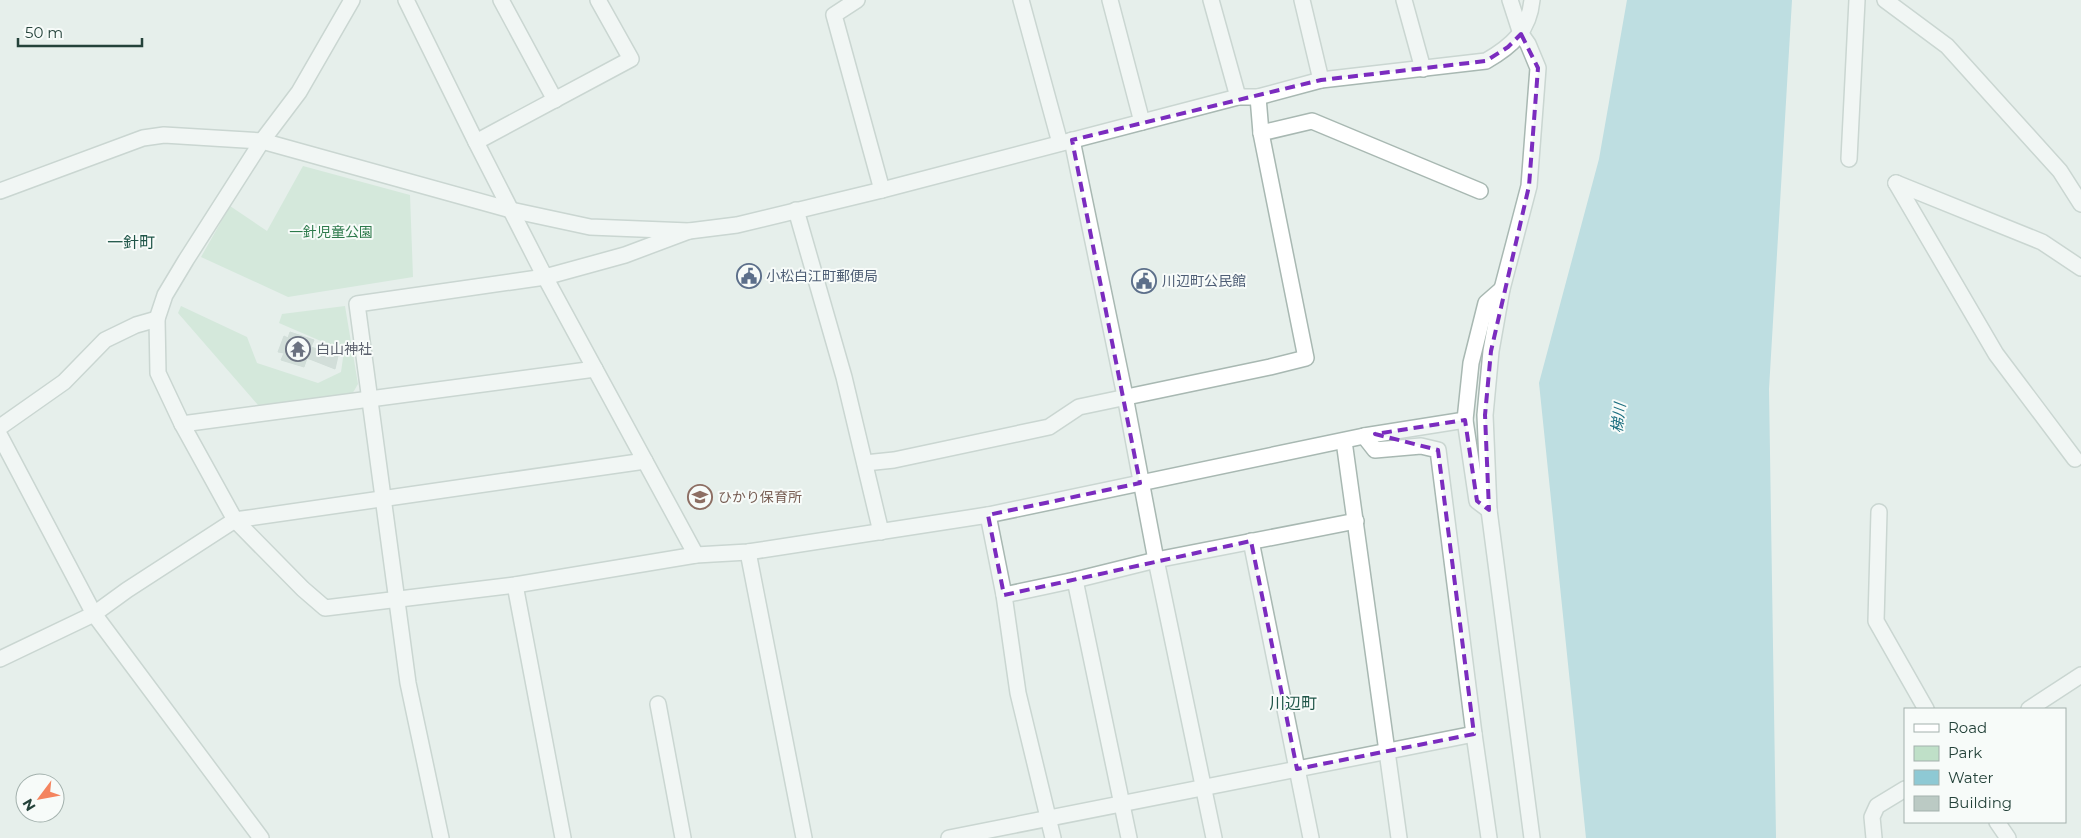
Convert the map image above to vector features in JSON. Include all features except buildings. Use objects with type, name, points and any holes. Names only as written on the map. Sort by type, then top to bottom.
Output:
[{"type":"street","points":[[352,0],[299,92],[262,141],[186,260],[166,295],[156,319],[158,373],[182,424],[235,520],[303,589],[325,608],[515,585],[696,555],[748,552],[988,515],[1364,436],[1465,420]]},
{"type":"street","points":[[406,0],[545,277],[696,555]]},
{"type":"street","points":[[501,0],[555,100]]},
{"type":"street","points":[[476,142],[631,60],[598,0]]},
{"type":"street","points":[[857,0],[834,15],[882,190]]},
{"type":"street","points":[[1021,0],[1066,141],[1125,396],[1140,483],[1214,838]]},
{"type":"street","points":[[1110,0],[1142,122]]},
{"type":"street","points":[[1211,0],[1238,98]]},
{"type":"street","points":[[1302,0],[1321,80]]},
{"type":"street","points":[[1404,0],[1423,69]]},
{"type":"street","points":[[1510,0],[1520,34],[1528,44],[1538,68],[1529,186],[1502,289],[1491,351],[1484,415],[1489,510],[1532,838]]},
{"type":"street","points":[[0,191],[143,138],[164,135],[262,141],[511,210],[590,227],[689,231],[737,225],[882,190],[1238,98],[1258,97],[1321,80],[1486,61],[1508,48],[1520,34],[1531,10],[1532,0]]},
{"type":"street","points":[[1849,159],[1857,0]]},
{"type":"street","points":[[1887,1],[1947,46],[2060,171],[2081,204]]},
{"type":"street","points":[[865,463],[894,460],[1049,427],[1079,406],[1306,358],[1261,133],[1258,97]]},
{"type":"street","points":[[1261,133],[1312,121],[1480,191]]},
{"type":"street","points":[[2075,459],[1996,354],[1896,183],[2042,242],[2081,268]]},
{"type":"street","points":[[796,210],[844,377],[881,532]]},
{"type":"street","points":[[441,838],[408,683],[357,304],[545,277],[625,255],[689,231]]},
{"type":"street","points":[[1489,510],[1477,501],[1465,420],[1471,363],[1486,303],[1502,289]]},
{"type":"street","points":[[0,427],[64,382],[105,340],[136,325],[156,319]]},
{"type":"street","points":[[182,424],[595,369]]},
{"type":"street","points":[[0,436],[94,614],[261,838]]},
{"type":"street","points":[[1364,436],[1375,450],[1421,446],[1438,450],[1489,838]]},
{"type":"street","points":[[1344,441],[1399,838]]},
{"type":"street","points":[[0,659],[94,614],[126,590],[235,520],[645,461]]},
{"type":"street","points":[[1879,512],[1876,621],[1925,708]]},
{"type":"street","points":[[988,515],[1004,595],[1018,693],[1053,838]]},
{"type":"street","points":[[1004,595],[1156,560],[1356,521]]},
{"type":"street","points":[[1251,541],[1311,838]]},
{"type":"street","points":[[748,552],[804,838]]},
{"type":"street","points":[[1075,580],[1129,838]]},
{"type":"street","points":[[515,585],[563,838]]},
{"type":"street","points":[[2031,708],[2081,675]]},
{"type":"street","points":[[658,704],[683,838]]},
{"type":"street","points":[[949,838],[1474,734]]},
{"type":"street","points":[[1874,838],[1872,817],[1877,806],[1904,790]]},
{"type":"street","points":[[1997,823],[2008,838]]},
{"type":"highlighted area","points":[[1521,34],[1538,68],[1529,186],[1491,351],[1485,415],[1489,510],[1477,501],[1465,420],[1375,434],[1438,450],[1474,734],[1297,769],[1251,541],[1004,595],[988,515],[1140,483],[1072,140],[1321,80],[1486,61],[1508,47]]},
{"type":"green space","name":"一針児童公園","points":[[303,166],[410,195],[413,277],[288,297],[201,257],[230,206],[267,231]]},
{"type":"green space","points":[[181,306],[247,337],[257,363],[318,383],[341,372],[344,351],[279,323],[282,314],[345,306],[358,384],[351,396],[258,405],[178,313]]},
{"type":"water","name":"梯川","points":[[1627,0],[1792,0],[1769,389],[1776,838],[1586,838],[1539,383],[1599,159]]},
{"type":"place","name":"小松白江町郵便局","points":[[749,276]]},
{"type":"place","name":"川辺町公民館","points":[[1144,281]]},
{"type":"place","name":"白山神社","points":[[298,349]]},
{"type":"place","name":"ひかり保育所","points":[[700,497]]},
{"type":"district","name":"一針町","points":[[131,242]]},
{"type":"district","name":"川辺町","points":[[1293,703]]}]
